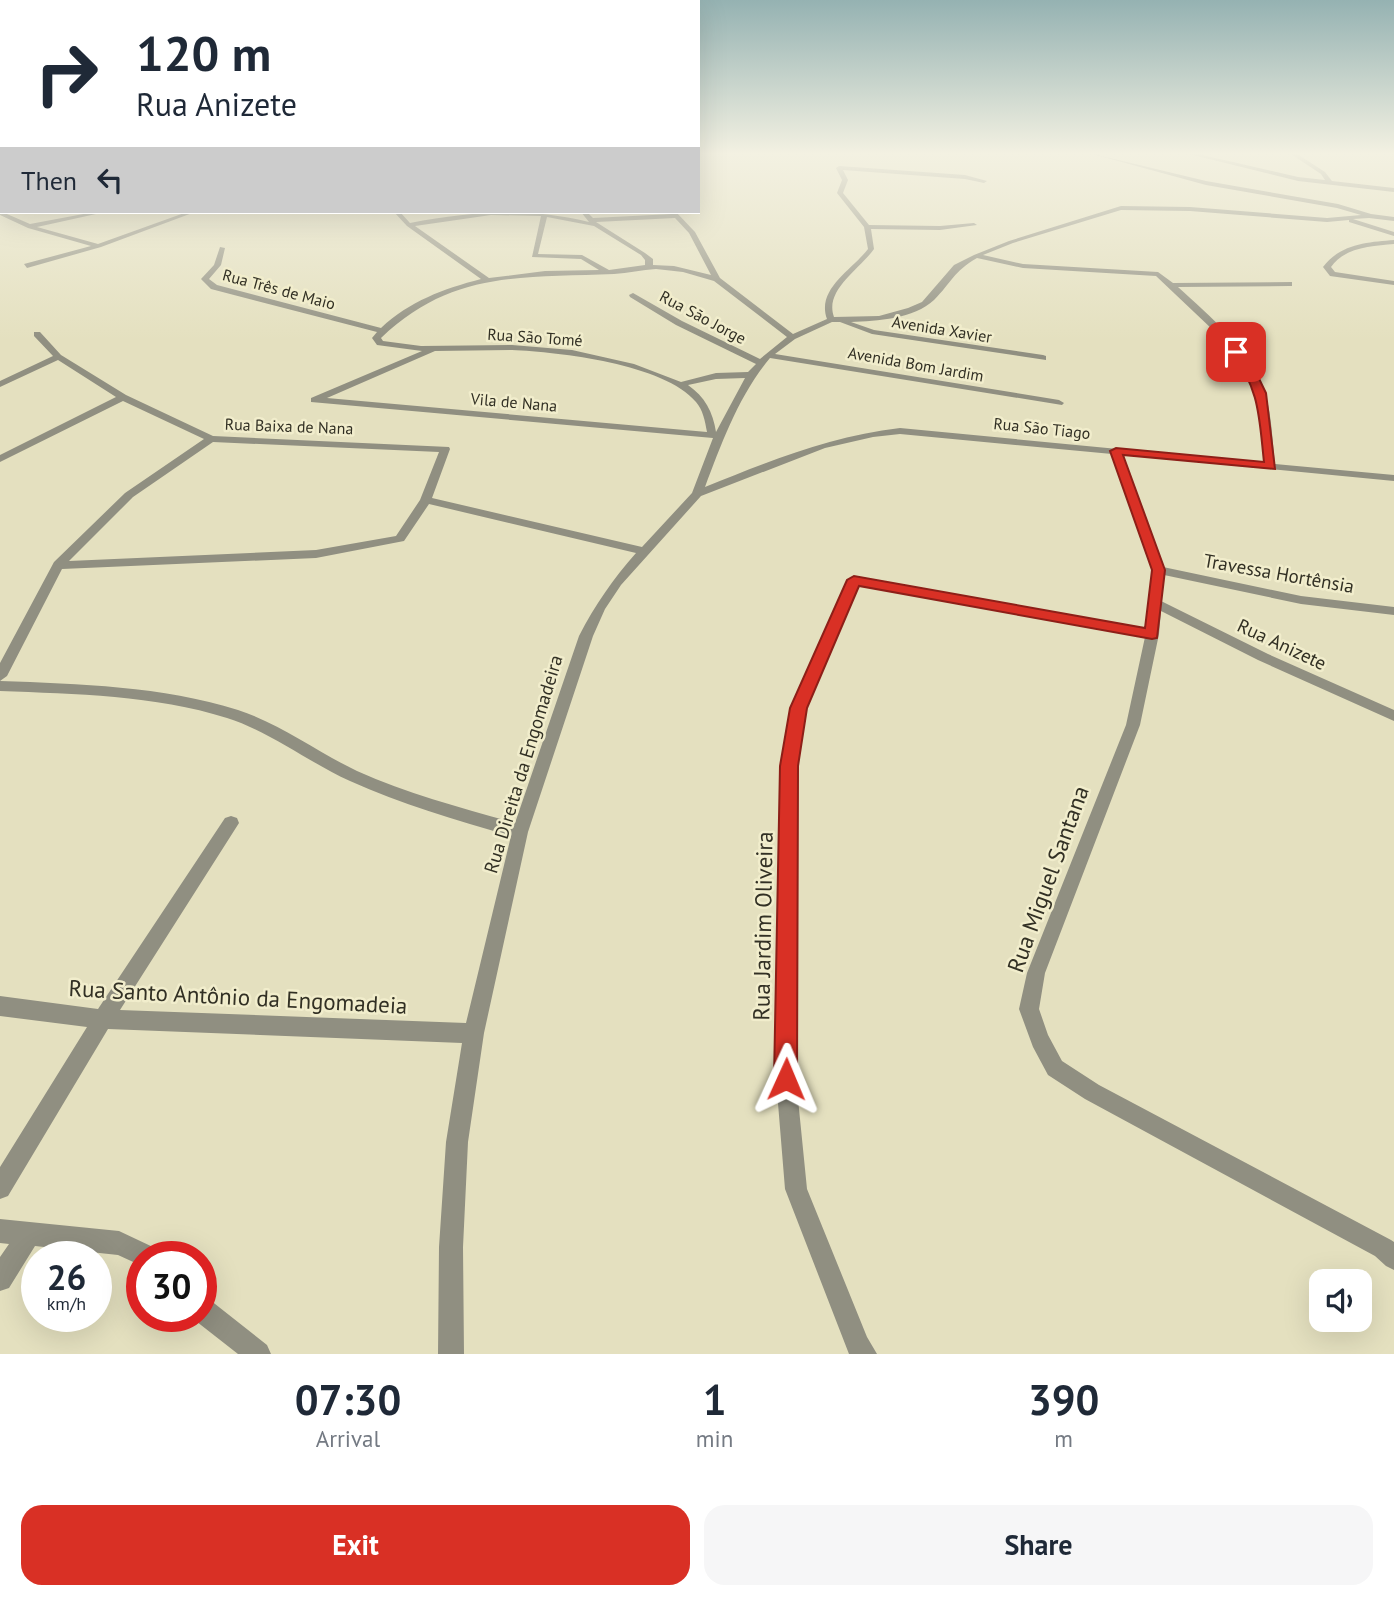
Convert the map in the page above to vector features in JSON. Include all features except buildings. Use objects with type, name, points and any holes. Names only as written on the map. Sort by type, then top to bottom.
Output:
[{"type":"street","points":[[11,215],[30,227],[99,246]]},
{"type":"street","points":[[30,227],[87,215]]},
{"type":"street","points":[[27,266],[99,246],[183,215]]},
{"type":"street","points":[[400,215],[409,225],[486,279]]},
{"type":"street","points":[[409,225],[478,215]]},
{"type":"street","points":[[544,215],[534,256],[582,257],[607,272]]},
{"type":"street","points":[[545,215],[594,222],[663,215]]},
{"type":"street","points":[[587,215],[649,259],[649,267]]},
{"type":"street","points":[[676,215],[692,232],[717,279]]},
{"type":"street","points":[[835,319],[826,312],[828,299],[871,249],[867,227],[858,215]]},
{"type":"street","name":"Rua Direita da Engomadeira","points":[[451,1354],[451,1247],[457,1142],[474,1033],[520,832],[586,636],[599,609],[617,582],[697,495],[716,436],[760,364],[792,337],[835,319],[896,315],[925,304],[957,267],[976,256],[1011,242],[1098,215]]},
{"type":"street","name":"Rua Direita da Engomadeira","points":[[1278,215],[1346,220]]},
{"type":"street","points":[[1366,215],[1394,219]]},
{"type":"street","points":[[1346,220],[1369,216]]},
{"type":"street","points":[[1346,220],[1394,234]]},
{"type":"street","points":[[867,227],[940,228],[974,225]]},
{"type":"street","points":[[1394,242],[1343,252],[1327,267],[1333,274],[1394,283]]},
{"type":"street","name":"Rua Três de Maio","points":[[222,248],[217,265],[205,279],[214,287],[382,331]]},
{"type":"street","points":[[976,256],[1045,268],[1158,274],[1247,364],[1261,393],[1270,466]]},
{"type":"street","points":[[382,331],[417,305],[461,285],[486,279],[649,267],[681,270],[717,279],[792,337]]},
{"type":"street","points":[[1171,285],[1289,284]]},
{"type":"street","name":"Rua São Jorge","points":[[633,295],[679,323],[760,364]]},
{"type":"street","name":"Avenida Xavier","points":[[835,319],[872,332],[1043,358]]},
{"type":"street","name":"Rua São Tomé","points":[[382,331],[376,338],[380,343],[403,347],[537,348],[572,352],[636,367],[683,384]]},
{"type":"street","name":"Rua Baixa de Nana","points":[[37,334],[58,357],[122,397],[211,439],[445,449],[426,500]]},
{"type":"street","name":"Vila de Nana","points":[[439,347],[314,400],[716,436]]},
{"type":"street","points":[[0,384],[58,357]]},
{"type":"street","points":[[716,436],[701,403],[683,384],[760,364]]},
{"type":"street","name":"Avenida Bom Jardim","points":[[760,364],[1059,403]]},
{"type":"street","points":[[0,459],[122,397]]},
{"type":"street","name":"Rua São Tiago","points":[[697,495],[834,440],[900,431],[1394,478]]},
{"type":"street","points":[[0,676],[58,565],[129,495],[211,439]]},
{"type":"street","name":"Rua Miguel Santana","points":[[1116,451],[1158,570],[1152,634],[1133,725],[1036,973],[1029,1009],[1040,1040],[1055,1068],[1092,1092],[1383,1248],[1394,1258]]},
{"type":"street","points":[[58,565],[316,554],[400,539],[426,500],[646,552]]},
{"type":"street","name":"Travessa Hortênsia","points":[[1158,570],[1301,600],[1394,611]]},
{"type":"street","name":"Rua Jardim Oliveira","points":[[864,1354],[858,1346],[796,1189],[786,1079],[789,766],[798,708],[854,580],[1152,634]]},
{"type":"street","name":"Rua Anizete","points":[[1155,603],[1264,657],[1394,716]]},
{"type":"street","points":[[0,686],[77,689],[169,699],[236,715],[293,741],[353,776],[416,800],[520,832]]},
{"type":"street","points":[[0,1188],[103,1020],[231,823]]},
{"type":"street","name":"Rua Santo Antônio da Engomadeia","points":[[0,1006],[103,1020],[474,1033]]},
{"type":"street","points":[[0,1231],[119,1243],[126,1246]]},
{"type":"street","points":[[0,1279],[29,1234]]},
{"type":"street","points":[[217,1322],[258,1354]]},
{"type":"route","points":[[786,1079],[789,766],[798,708],[854,580],[1152,634],[1158,570],[1116,451],[1270,466],[1261,393],[1247,364],[1236,352]]}]
